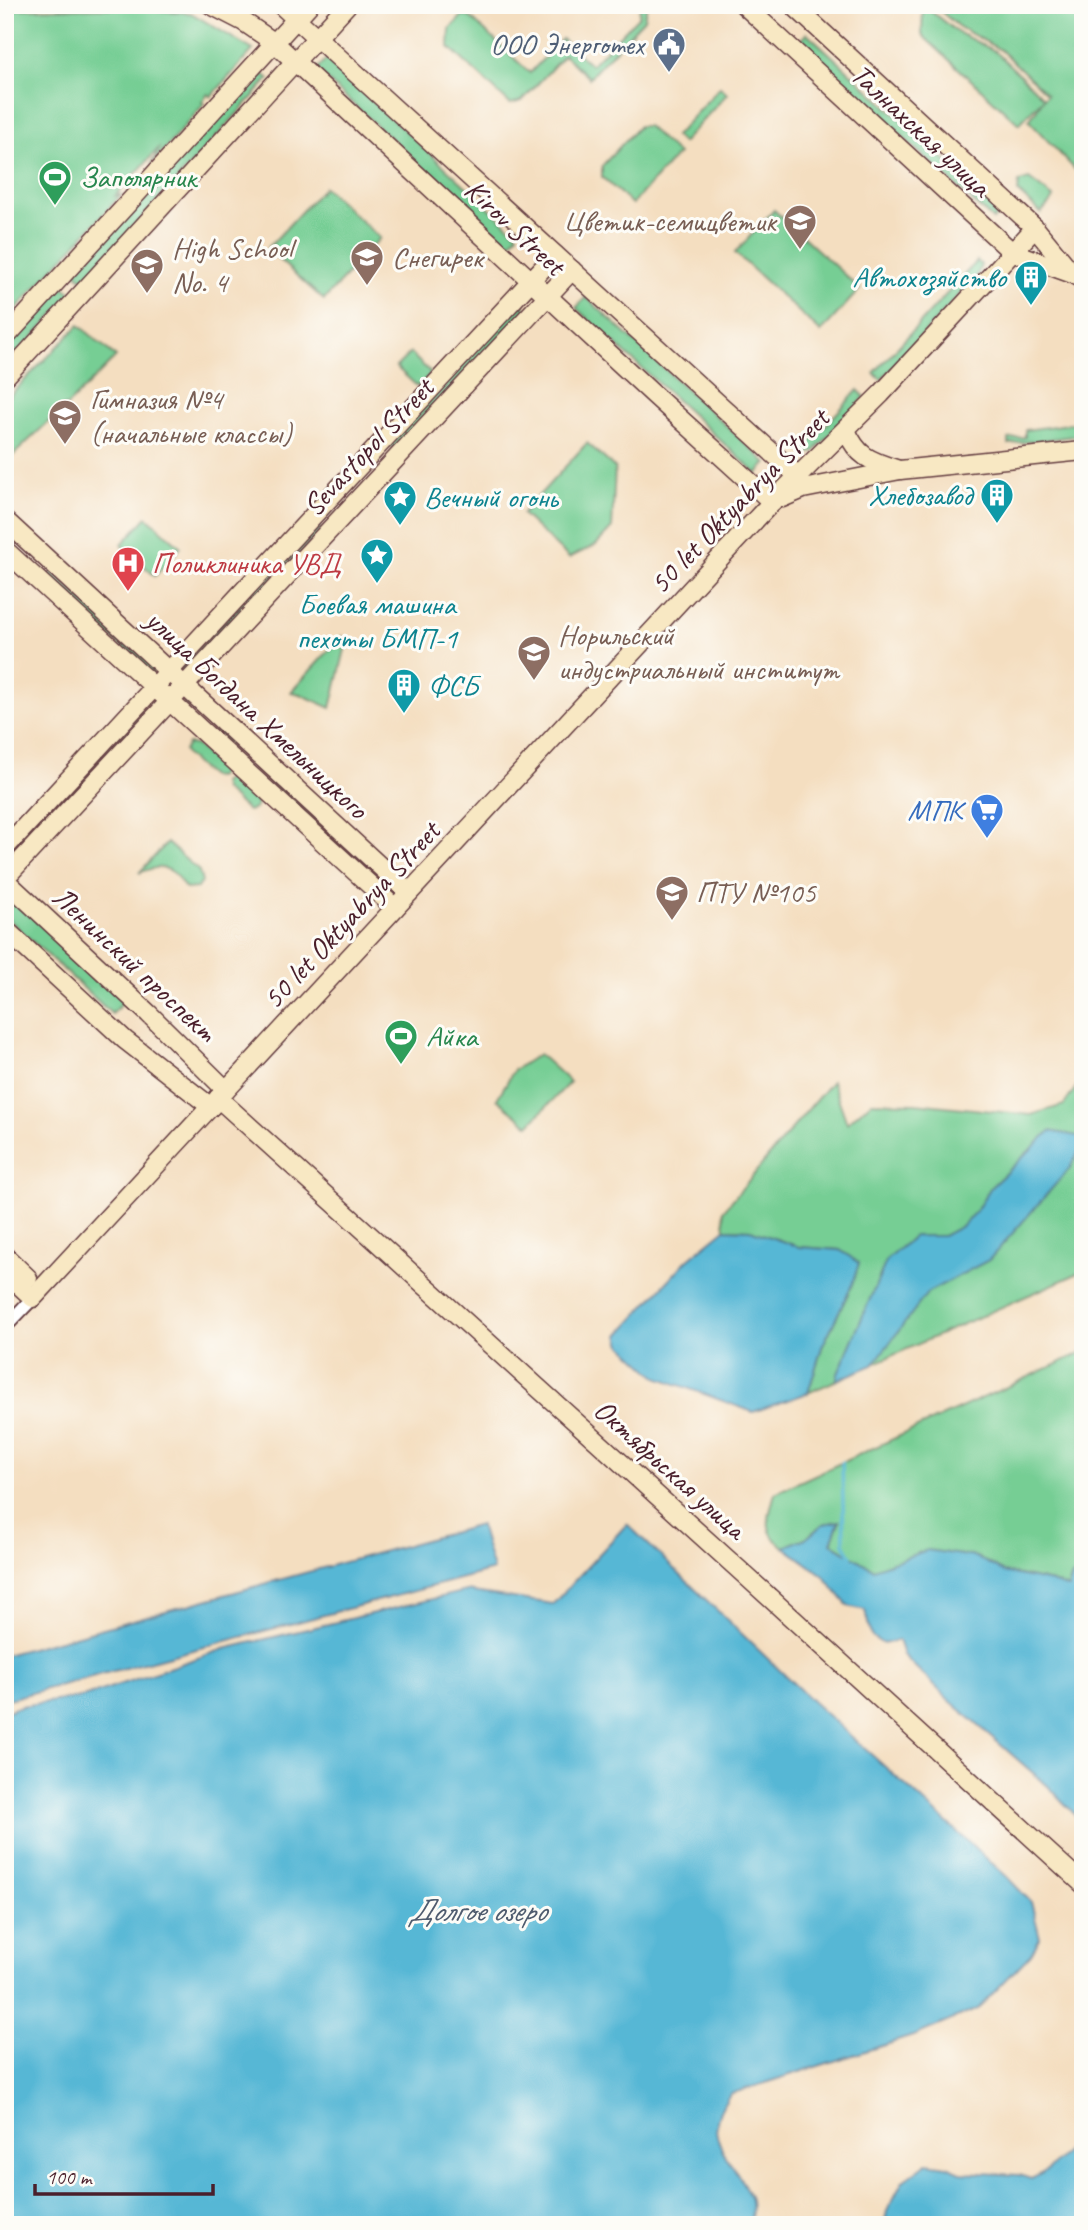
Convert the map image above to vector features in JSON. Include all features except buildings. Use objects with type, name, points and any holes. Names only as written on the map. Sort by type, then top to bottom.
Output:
[{"type":"street","name":"Kirov Street","points":[[211,5],[244,22],[275,43],[772,502]]},
{"type":"street","name":"Kirov Street","points":[[281,5],[799,477]]},
{"type":"street","points":[[5,338],[309,5]]},
{"type":"street","points":[[5,377],[347,5]]},
{"type":"street","name":"Талнахская улица","points":[[744,5],[1012,252],[1078,277]]},
{"type":"street","name":"Талнахская улица","points":[[793,5],[1035,228],[1078,277]]},
{"type":"street","name":"50 let Oktyabrya Street","points":[[37,1294],[772,502],[846,430],[1035,228]]},
{"type":"street","name":"Sevastopol Street","points":[[5,848],[555,255]]},
{"type":"street","name":"Sevastopol Street","points":[[5,879],[572,270]]},
{"type":"street","points":[[846,430],[862,456],[901,470]]},
{"type":"street","points":[[380,443],[396,458]]},
{"type":"street","points":[[772,502],[803,489],[901,470],[1083,451]]},
{"type":"street","points":[[316,513],[331,528]]},
{"type":"street","name":"улица Богдана Хмельницкого","points":[[5,520],[409,893]]},
{"type":"street","name":"улица Богдана Хмельницкого","points":[[5,550],[396,908]]},
{"type":"street","name":"Ленинский проспект","points":[[5,879],[149,1014],[218,1098]]},
{"type":"street","name":"Ленинский проспект","points":[[5,929],[125,1040],[218,1098]]},
{"type":"street","name":"Октябрьская улица","points":[[218,1098],[1083,1884]]},
{"type":"street","points":[[5,1256],[37,1294]]},
{"type":"street","points":[[5,1272],[37,1294]]},
{"type":"street","points":[[5,1327],[37,1294]]},
{"type":"green space","points":[[640,5],[647,5],[644,19],[589,78],[564,55],[522,101],[510,104],[449,47],[450,29],[462,16],[470,17],[530,73],[562,39],[591,65],[639,16]]},
{"type":"green space","points":[[923,5],[957,32],[995,51],[1044,98],[1019,124],[922,35]]},
{"type":"green space","points":[[933,5],[1083,5],[1083,178],[1029,121],[1047,94],[1001,50],[959,27]]},
{"type":"green space","name":"Заполярник","points":[[128,8],[191,13],[253,50],[211,97],[208,94],[202,102],[204,104],[151,165],[160,147],[115,196],[121,195],[5,321],[5,9]]},
{"type":"green space","points":[[807,33],[1001,211],[993,220],[799,42]]},
{"type":"green space","points":[[327,59],[518,234],[508,246],[316,70]]},
{"type":"green space","points":[[260,71],[269,79],[85,281],[75,272]]},
{"type":"green space","points":[[720,87],[727,94],[682,143],[675,136]]},
{"type":"green space","points":[[639,126],[647,126],[678,154],[632,204],[602,177],[602,166]]},
{"type":"green space","points":[[1029,179],[1054,198],[1041,213],[1018,192],[1019,182]]},
{"type":"green space","points":[[324,187],[380,238],[324,300],[267,249]]},
{"type":"green space","name":"Цветик-семицветик","points":[[774,210],[860,289],[821,332],[735,253]]},
{"type":"green space","points":[[977,261],[981,265],[977,276],[881,380],[874,373]]},
{"type":"green space","points":[[63,286],[73,294],[5,368],[5,349]]},
{"type":"green space","points":[[586,297],[767,463],[757,474],[576,308]]},
{"type":"green space","points":[[519,304],[523,304],[526,309],[396,450],[388,444]]},
{"type":"green space","points":[[79,325],[116,357],[5,463],[5,396],[7,398]]},
{"type":"green space","points":[[410,353],[431,373],[418,387],[396,367]]},
{"type":"green space","points":[[858,390],[865,397],[814,452],[805,454],[802,451]]},
{"type":"green space","points":[[1083,422],[1083,435],[1009,444],[1009,439],[1025,437],[1025,430]]},
{"type":"green space","points":[[587,443],[615,468],[612,528],[596,545],[569,558],[522,514]]},
{"type":"green space","points":[[147,517],[181,547],[155,576],[121,545]]},
{"type":"green space","points":[[315,523],[322,530],[184,673],[181,671],[181,667]]},
{"type":"green space","points":[[52,572],[156,669],[154,672],[151,673],[46,579]]},
{"type":"green space","points":[[342,636],[347,641],[331,708],[291,692]]},
{"type":"green space","points":[[188,698],[391,888],[386,891],[183,702]]},
{"type":"green space","points":[[154,699],[158,703],[19,853],[13,851]]},
{"type":"green space","points":[[188,744],[196,745],[219,766],[219,776],[209,776],[186,755],[184,751]]},
{"type":"green space","points":[[229,778],[252,796],[257,804],[255,809],[248,811],[224,790],[222,783]]},
{"type":"green space","points":[[167,843],[199,871],[202,882],[197,888],[186,889],[175,874],[166,869],[153,868],[139,873]]},
{"type":"green space","points":[[14,899],[124,1001],[112,1014],[5,916],[5,908]]},
{"type":"green space","points":[[1083,1019],[1083,1271],[808,1393],[822,1347],[852,1285],[840,1250],[799,1247],[750,1230],[725,1229],[723,1211],[832,1081],[847,1123],[871,1102],[915,1103],[1031,1115],[1064,1105],[1079,1083]]},
{"type":"green space","points":[[539,1054],[570,1082],[529,1125],[497,1099],[514,1070]]},
{"type":"green space","points":[[1083,1352],[1083,1570],[1072,1576],[1068,1588],[1004,1572],[976,1557],[873,1569],[831,1543],[839,1522],[823,1524],[808,1537],[784,1547],[772,1535],[769,1523],[775,1493]]},
{"type":"water","points":[[1050,1131],[1083,1137],[1083,1144],[1070,1168],[989,1260],[928,1292],[873,1365],[837,1380],[887,1259],[914,1236],[943,1236],[962,1226],[976,1211],[991,1187]]},
{"type":"water","points":[[725,1229],[750,1230],[799,1247],[840,1250],[859,1263],[852,1285],[822,1347],[808,1393],[753,1412],[657,1377],[622,1345],[619,1335],[687,1260]]},
{"type":"water","points":[[839,1521],[831,1543],[873,1569],[927,1550],[976,1557],[1004,1572],[1068,1588],[1072,1576],[1083,1570],[1083,1823],[1048,1786],[948,1699],[903,1655],[898,1640],[883,1644],[871,1636],[865,1610],[848,1606],[823,1575],[784,1547],[808,1537],[823,1524]]},
{"type":"water","name":"Долгое озеро","points":[[627,1524],[813,1702],[1006,1876],[1031,1902],[1040,1938],[1031,1954],[978,2009],[916,2035],[730,2094],[720,2110],[717,2137],[750,2197],[751,2225],[5,2225],[5,1712],[21,1706],[83,1697],[224,1649],[466,1591],[553,1604]]},
{"type":"water","points":[[480,1525],[493,1570],[5,1700],[5,1655]]},
{"type":"water","points":[[1083,2120],[1083,2225],[884,2225],[887,2211],[903,2181],[927,2163],[947,2166],[961,2172],[1019,2175],[1031,2179],[1057,2162]]},
{"type":"waterway","points":[[842,1462],[844,1544],[851,1556]]},
{"type":"place","name":"ООО Энерготех","points":[[669,74]]},
{"type":"place","name":"Заполярник","points":[[55,207]]},
{"type":"place","name":"Цветик-семицветик","points":[[800,251]]},
{"type":"place","name":"Снегирек","points":[[367,287]]},
{"type":"place","name":"High School No. 4","points":[[147,295]]},
{"type":"place","name":"Автохозяйство","points":[[1031,307]]},
{"type":"place","name":"Гимназия №4 (начальные классы)","points":[[65,446]]},
{"type":"place","name":"Хлебозавод","points":[[997,525]]},
{"type":"place","name":"Вечный огонь","points":[[400,527]]},
{"type":"place","name":"Боевая машина пехоты БМП-1","points":[[377,585]]},
{"type":"place","name":"Поликлиника УВД","points":[[128,593]]},
{"type":"place","name":"Норильский индустриальный институт","points":[[534,682]]},
{"type":"place","name":"ФСБ","points":[[404,715]]},
{"type":"place","name":"МПК","points":[[987,840]]},
{"type":"place","name":"ПТУ №105","points":[[672,922]]},
{"type":"place","name":"Айка","points":[[401,1066]]}]
